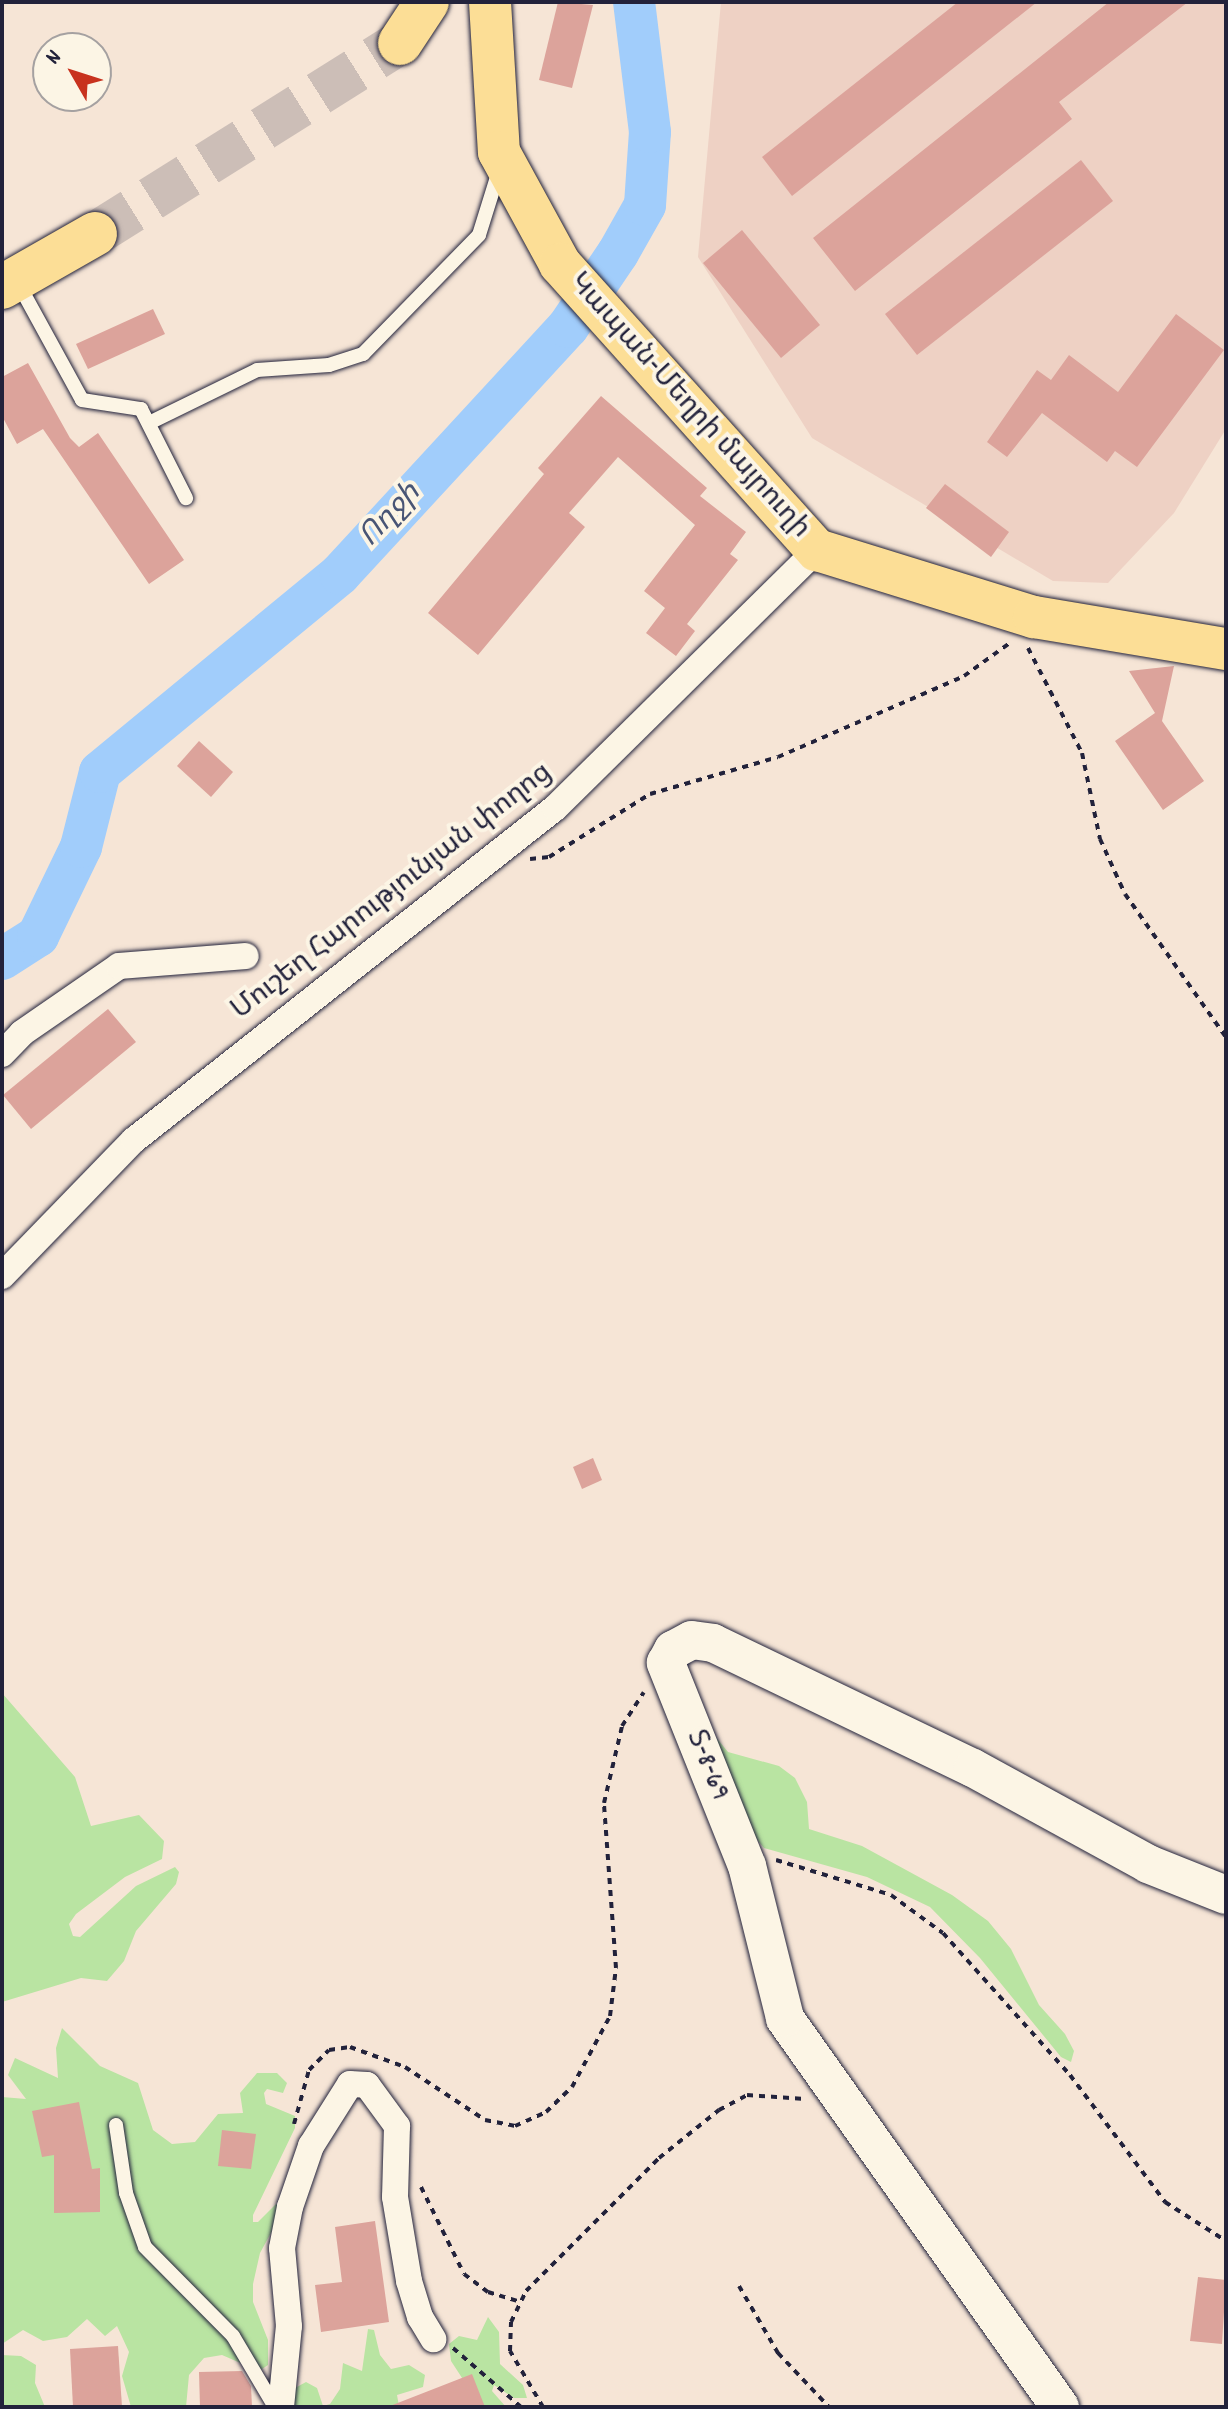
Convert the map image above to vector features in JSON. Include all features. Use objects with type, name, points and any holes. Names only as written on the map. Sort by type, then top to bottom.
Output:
[{"type":"highway","points":[[400,43],[427,2]]},
{"type":"highway","points":[[9,283],[95,234]]},
{"type":"main road","name":"Կապան-Մեղրի մայրուղի","points":[[491,2],[499,152],[560,264],[817,550],[1034,617],[1226,649]]},
{"type":"street","name":"Մուշեղ Հարությունյան փողոց","points":[[2,1276],[134,1140],[490,862],[644,727],[817,550]]},
{"type":"street","name":"Մուշեղ Հարությունյան փողոց","points":[[2,1054],[22,1033],[119,966],[246,956]]},
{"type":"street","points":[[669,1677],[666,1663],[673,1650],[692,1640],[713,1643],[973,1768],[1148,1864],[1226,1895]]},
{"type":"street","name":"Տ-8-69","points":[[669,1677],[740,1848],[785,2018],[843,2106],[1060,2407]]},
{"type":"street","points":[[278,2407],[289,2326],[282,2248],[311,2146],[350,2084],[367,2085],[387,2106],[397,2126],[395,2197],[409,2281],[420,2317],[433,2339]]},
{"type":"lane","points":[[149,423],[257,370],[329,365],[363,354],[479,235],[498,183],[499,152]]},
{"type":"lane","points":[[9,283],[82,400],[135,404],[149,423],[186,498]]},
{"type":"lane","points":[[116,2125],[126,2193],[145,2247],[233,2336],[278,2407]]},
{"type":"path","points":[[490,862],[549,857],[650,794],[778,757],[964,676],[1021,635],[1082,753],[1100,839],[1125,894],[1226,1037]]},
{"type":"path","points":[[292,2132],[309,2070],[329,2050],[340,2048],[381,2055],[485,2120],[515,2126],[546,2112],[572,2087],[610,2016],[616,1968],[604,1803],[622,1726],[648,1685],[669,1677]]},
{"type":"path","points":[[740,1848],[865,1884],[891,1895],[943,1933],[1070,2075],[1165,2202],[1194,2226],[1226,2241]]},
{"type":"path","points":[[543,2407],[510,2351],[511,2322],[520,2302],[659,2158],[719,2110],[747,2095],[843,2106]]},
{"type":"path","points":[[396,2138],[464,2274],[488,2292],[520,2302]]},
{"type":"path","points":[[739,2286],[778,2353],[829,2407]]},
{"type":"path","points":[[433,2339],[450,2344],[521,2407]]},
{"type":"shaded area","points":[[721,2],[1226,2],[1226,429],[1174,513],[1108,583],[1053,581],[812,438],[698,257]]},
{"type":"green space","points":[[2,1693],[75,1777],[91,1826],[139,1815],[164,1841],[162,1859],[125,1877],[76,1914],[69,1924],[73,1936],[80,1937],[136,1886],[175,1867],[179,1872],[176,1884],[136,1931],[124,1961],[107,1981],[81,1978],[2,2002]]},
{"type":"green space","points":[[715,1736],[728,1752],[779,1766],[795,1778],[807,1802],[809,1829],[862,1846],[952,1895],[988,1921],[1011,1949],[1039,2005],[1065,2034],[1074,2051],[1071,2062],[1061,2057],[980,1958],[930,1907],[867,1877],[764,1848],[751,1833]]},
{"type":"green space","points":[[62,2028],[100,2066],[138,2083],[153,2130],[172,2144],[195,2142],[218,2114],[243,2113],[240,2093],[257,2073],[277,2073],[287,2083],[283,2093],[267,2089],[264,2093],[266,2104],[295,2116],[295,2128],[253,2215],[253,2222],[258,2222],[276,2204],[284,2209],[260,2253],[253,2284],[253,2302],[268,2340],[268,2365],[259,2371],[222,2355],[204,2358],[189,2375],[186,2407],[131,2407],[122,2376],[129,2352],[117,2326],[105,2336],[87,2319],[67,2337],[43,2341],[23,2330],[2,2344],[2,2097],[26,2099],[8,2075],[15,2058],[58,2078],[56,2048]]},
{"type":"green space","points":[[488,2317],[499,2332],[500,2364],[523,2385],[527,2398],[514,2398],[494,2385],[492,2391],[506,2407],[481,2407],[451,2361],[449,2344],[459,2336],[477,2340]]},
{"type":"green space","points":[[368,2329],[374,2330],[380,2355],[391,2369],[409,2365],[425,2375],[423,2387],[397,2395],[399,2406],[406,2407],[291,2407],[295,2388],[306,2382],[317,2388],[323,2406],[330,2404],[340,2389],[343,2363],[362,2371]]},
{"type":"green space","points":[[2,2355],[21,2356],[36,2365],[35,2383],[45,2407],[2,2407]]},
{"type":"building","points":[[558,2],[593,5],[572,88],[539,80]]},
{"type":"building","points":[[958,2],[1037,2],[792,196],[762,157]]},
{"type":"building","points":[[1109,2],[1188,2],[1059,102],[1072,119],[855,291],[813,238]]},
{"type":"building","points":[[1081,160],[1113,201],[917,355],[885,314]]},
{"type":"building","points":[[742,230],[820,325],[781,358],[703,263]]},
{"type":"building","points":[[153,309],[165,334],[88,369],[76,344]]},
{"type":"building","points":[[1176,314],[1224,350],[1137,467],[1115,451],[1107,462],[1042,413],[1007,457],[987,442],[1037,370],[1051,380],[1069,355],[1118,392]]},
{"type":"building","points":[[28,363],[70,438],[79,447],[98,433],[184,560],[149,584],[43,429],[17,444],[2,416],[2,377]]},
{"type":"building","points":[[601,396],[707,488],[700,496],[746,532],[730,554],[738,560],[687,624],[695,631],[676,656],[646,633],[665,608],[644,591],[695,525],[618,457],[569,513],[585,527],[478,655],[428,613],[544,474],[538,468]]},
{"type":"building","points":[[945,484],[1009,532],[991,557],[926,508]]},
{"type":"building","points":[[1174,666],[1162,721],[1204,781],[1163,810],[1115,741],[1155,713],[1129,671]]},
{"type":"building","points":[[199,741],[233,772],[211,797],[177,766]]},
{"type":"building","points":[[108,1009],[136,1042],[31,1129],[3,1095]]},
{"type":"building","points":[[593,1458],[602,1480],[582,1489],[573,1467]]},
{"type":"building","points":[[79,2102],[92,2169],[100,2168],[100,2212],[54,2213],[54,2155],[42,2157],[32,2111]]},
{"type":"building","points":[[222,2130],[256,2134],[251,2169],[218,2166]]},
{"type":"building","points":[[375,2221],[389,2322],[321,2332],[315,2285],[342,2282],[335,2227]]},
{"type":"building","points":[[1198,2277],[1226,2280],[1222,2344],[1190,2341]]},
{"type":"building","points":[[118,2346],[122,2407],[73,2407],[70,2349]]},
{"type":"building","points":[[242,2371],[251,2386],[252,2407],[200,2407],[199,2372]]},
{"type":"building","points":[[472,2374],[485,2407],[390,2407],[390,2406]]},
{"type":"waterway","name":"Ողջի","points":[[2,959],[38,936],[81,847],[100,772],[340,574],[568,327],[618,253],[645,205],[650,132],[634,2]]},
{"type":"tunnel","points":[[95,234],[400,43]]}]
